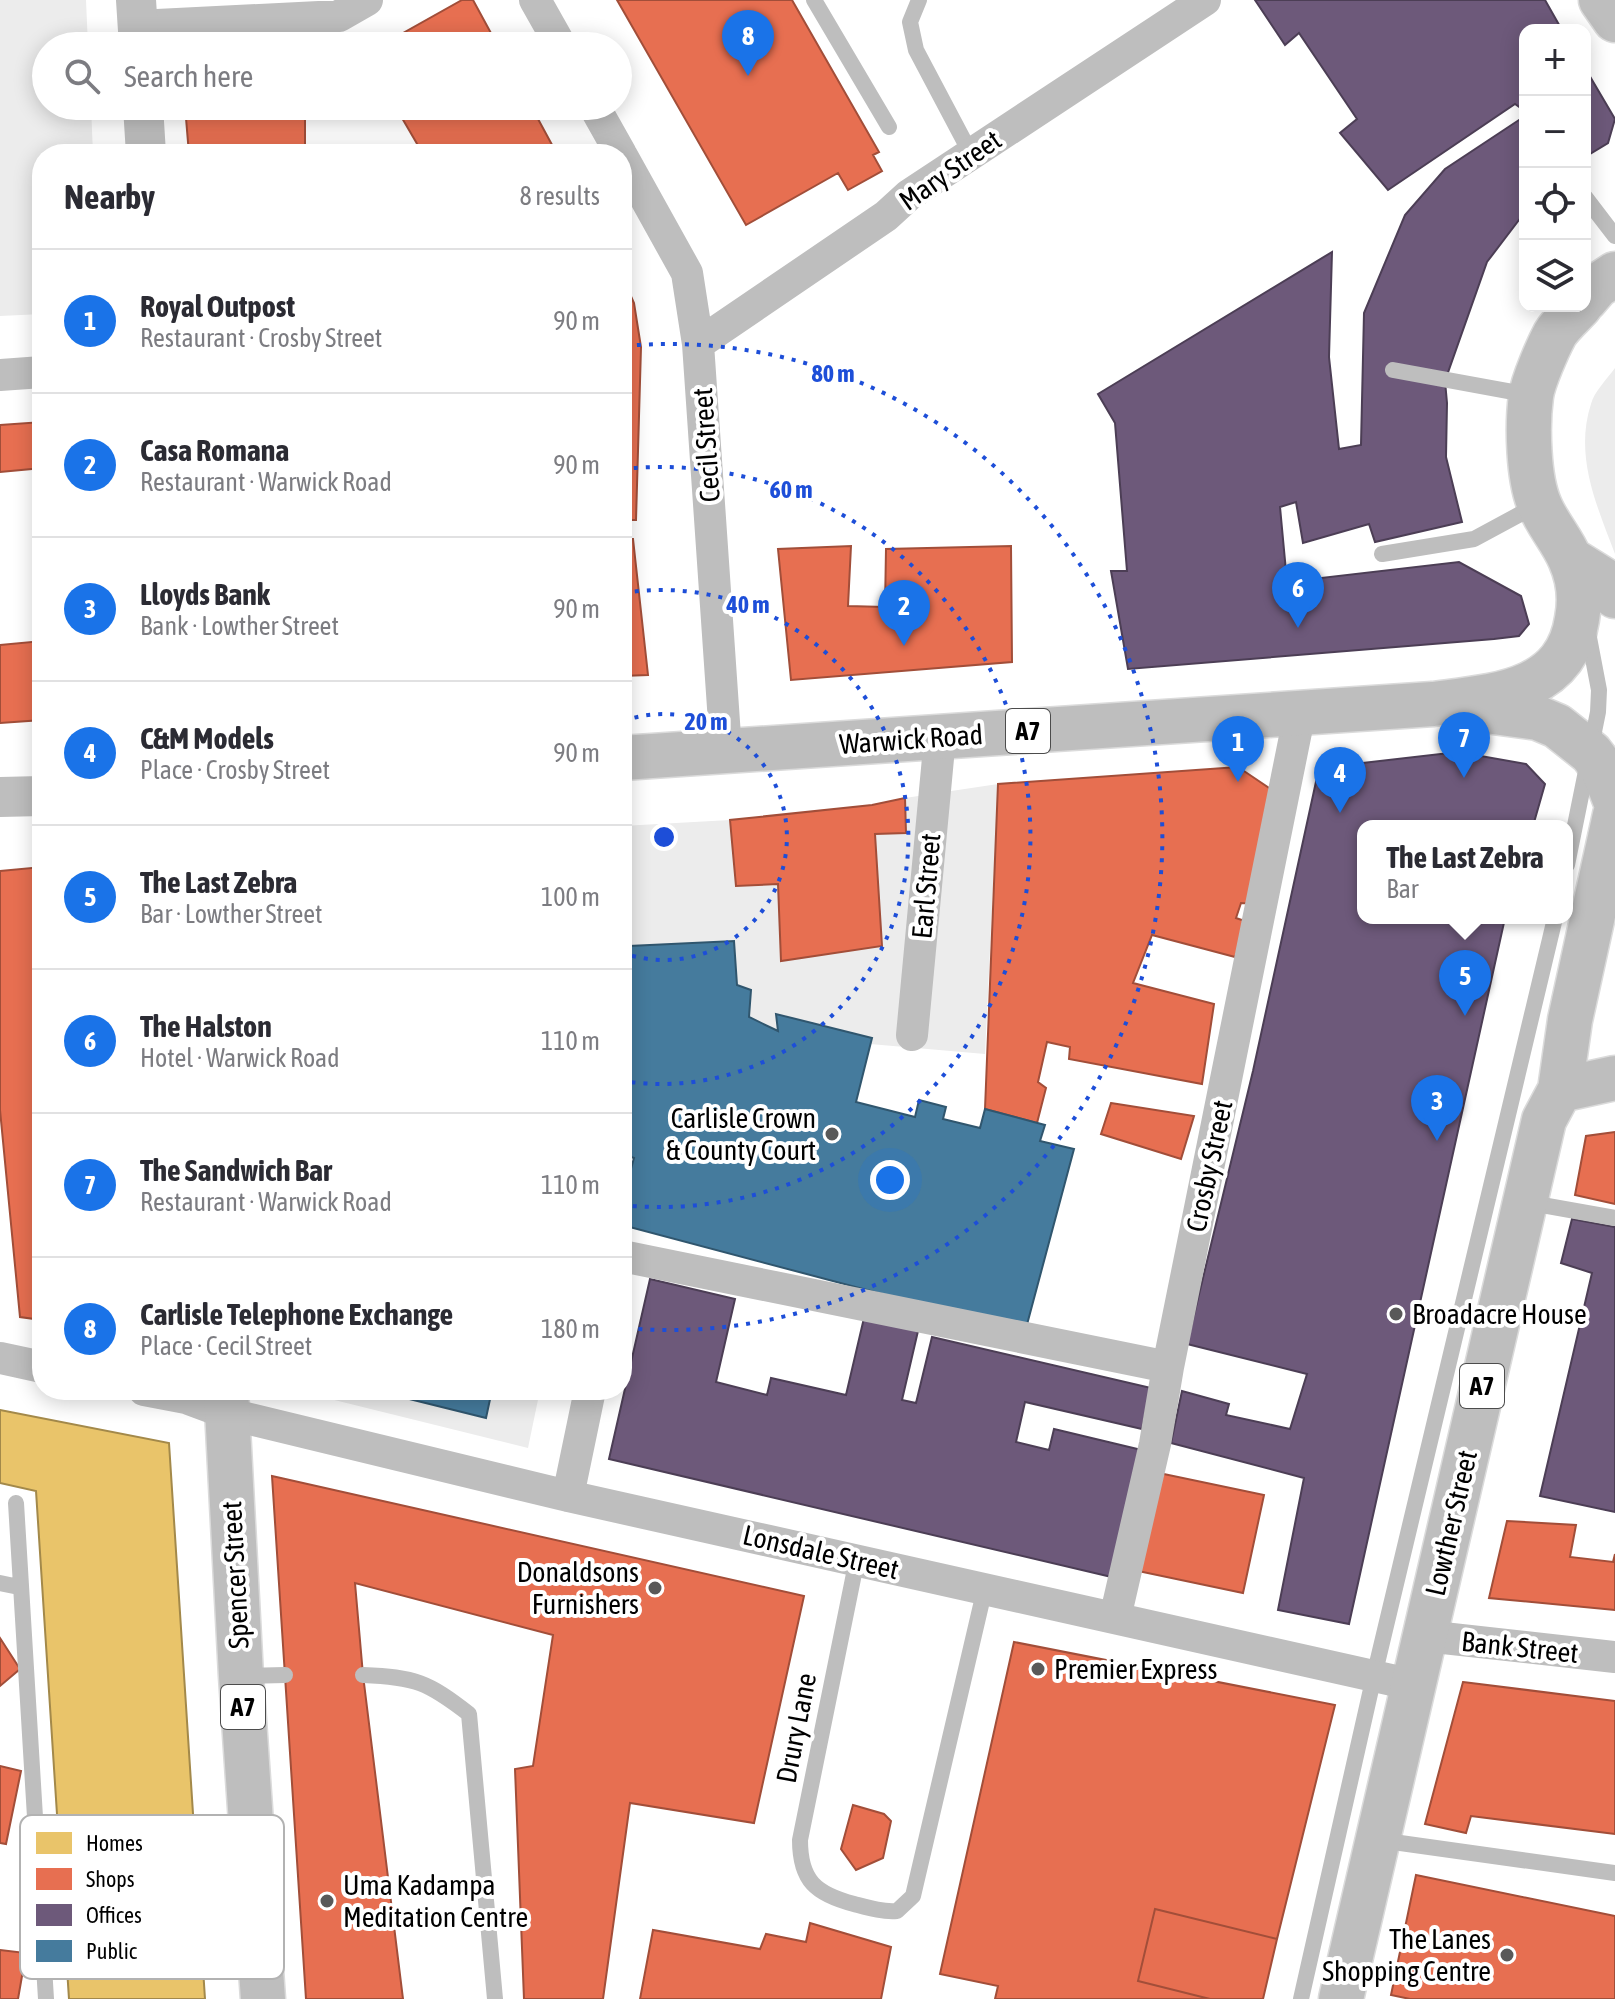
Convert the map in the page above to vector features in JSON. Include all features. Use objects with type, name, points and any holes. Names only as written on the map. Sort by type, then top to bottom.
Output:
[{"type":"main road","points":[[1601,0],[1615,20]]},
{"type":"main road","points":[[1591,293],[1615,274]]},
{"type":"main road","points":[[1575,312],[1556,333],[1531,395],[1530,456],[1539,504],[1589,584]]},
{"type":"main road","name":"Warwick Road","points":[[632,757],[1433,704],[1502,695],[1547,675],[1568,649],[1589,584]]},
{"type":"main road","points":[[1433,704],[1538,718],[1557,726],[1591,753],[1603,769],[1615,800]]},
{"type":"main road","name":"Lowther Street","points":[[1337,1998],[1377,1839],[1394,1680],[1425,1636],[1544,1120],[1560,1090],[1570,1020],[1615,815]]},
{"type":"main road","points":[[1560,1090],[1615,1078]]},
{"type":"main road","name":"Spencer Street","points":[[227,1402],[250,1815]]},
{"type":"main road","name":"Spencer Street","points":[[262,1979],[263,1999]]},
{"type":"street","points":[[137,24],[339,16],[367,0]]},
{"type":"street","points":[[535,0],[553,32]]},
{"type":"street","name":"Mary Street","points":[[698,344],[886,216],[909,195],[1205,0]]},
{"type":"street","points":[[144,120],[145,144]]},
{"type":"street","name":"Cecil Street","points":[[602,120],[616,144]]},
{"type":"street","name":"Cecil Street","points":[[632,173],[687,273],[698,344],[726,751]]},
{"type":"street","points":[[0,375],[32,373]]},
{"type":"street","name":"Crosby Street","points":[[1115,1618],[1155,1444],[1300,712]]},
{"type":"street","name":"Earl Street","points":[[912,1035],[940,737]]},
{"type":"street","points":[[0,797],[32,796]]},
{"type":"street","points":[[632,1258],[1168,1367]]},
{"type":"street","points":[[0,1358],[32,1365]]},
{"type":"street","name":"Lonsdale Street","points":[[206,1400],[227,1402],[568,1496],[1394,1680]]},
{"type":"street","points":[[568,1496],[588,1400]]},
{"type":"street","name":"Bank Street","points":[[1425,1636],[1615,1657]]},
{"type":"lane","points":[[814,0],[889,127]]},
{"type":"lane","points":[[919,0],[910,22],[916,50],[971,154]]},
{"type":"lane","points":[[1591,205],[1615,236]]},
{"type":"lane","points":[[1393,370],[1531,395]]},
{"type":"lane","points":[[1382,554],[1474,539],[1539,504]]},
{"type":"lane","points":[[1573,837],[1591,753],[1599,690],[1589,584]]},
{"type":"lane","points":[[1337,1998],[1394,1680],[1554,924]]},
{"type":"lane","points":[[1524,1202],[1615,1218]]},
{"type":"lane","points":[[0,1338],[0,1358]]},
{"type":"lane","points":[[16,1503],[34,1815]]},
{"type":"lane","name":"Drury Lane","points":[[857,1559],[800,1840],[800,1860],[807,1878],[828,1897],[884,1911],[897,1911],[913,1896],[985,1588]]},
{"type":"lane","points":[[0,1583],[19,1587]]},
{"type":"lane","points":[[241,1676],[285,1675]]},
{"type":"lane","points":[[363,1675],[406,1677],[441,1692],[469,1714],[495,1999]]},
{"type":"lane","points":[[1377,1839],[1615,1873]]},
{"type":"lane","points":[[45,1979],[46,1999]]},
{"type":"shaded area","points":[[0,0],[86,0],[87,32],[32,32],[32,120],[92,120],[93,144],[32,144],[32,314],[0,316]]},
{"type":"shaded area","points":[[1615,368],[1615,554],[1590,480],[1585,443],[1586,423],[1593,399]]},
{"type":"shaded area","points":[[998,784],[985,1054],[870,1044],[776,1015],[778,1031],[749,1017],[751,990],[737,985],[734,941],[632,946],[632,825],[730,820],[736,886],[778,884],[781,961],[882,946],[875,834],[906,832],[905,798]]},
{"type":"shaded area","points":[[334,1400],[538,1400],[528,1448]]},
{"type":"building: Homes","points":[[0,1410],[169,1443],[193,1815],[57,1815],[36,1491],[0,1483]]},
{"type":"building: Homes","points":[[68,1979],[204,1979],[205,1999],[69,1999]]},
{"type":"building: Shops","points":[[462,0],[473,0],[490,32],[405,32]]},
{"type":"building: Shops","points":[[617,0],[792,0],[879,152],[873,155],[882,171],[848,190],[838,173],[746,225]]},
{"type":"building: Shops","points":[[186,120],[305,120],[305,144],[188,144]]},
{"type":"building: Shops","points":[[403,120],[539,120],[552,144],[417,144]]},
{"type":"building: Shops","points":[[632,298],[641,347],[636,520],[632,520]]},
{"type":"building: Shops","points":[[32,423],[32,469],[0,472],[0,425]]},
{"type":"building: Shops","points":[[632,539],[633,539],[648,675],[632,676]]},
{"type":"building: Shops","points":[[851,546],[848,606],[885,607],[886,549],[1011,546],[1012,662],[791,680],[778,549]]},
{"type":"building: Shops","points":[[32,642],[32,721],[0,723],[0,645]]},
{"type":"building: Shops","points":[[1238,767],[1272,790],[1254,904],[1241,903],[1236,918],[1248,922],[1235,957],[1152,935],[1133,983],[1214,1004],[1202,1084],[1069,1059],[1070,1047],[1047,1042],[1038,1082],[1046,1088],[1037,1123],[985,1109],[998,784]]},
{"type":"building: Shops","points":[[1322,788],[1367,792],[1363,820],[1357,820],[1357,851],[1313,835]]},
{"type":"building: Shops","points":[[905,798],[906,833],[875,834],[882,946],[781,961],[778,884],[736,886],[730,820],[872,805]]},
{"type":"building: Shops","points":[[32,868],[32,1319],[20,1317],[0,1110],[0,871]]},
{"type":"building: Shops","points":[[1111,1103],[1194,1116],[1181,1159],[1101,1134]]},
{"type":"building: Shops","points":[[1615,1132],[1615,1204],[1575,1195],[1586,1136]]},
{"type":"building: Shops","points":[[1159,1473],[1264,1495],[1243,1593],[1138,1571]]},
{"type":"building: Shops","points":[[272,1476],[804,1596],[754,1823],[630,1803],[603,1999],[524,1999],[515,1769],[533,1766],[553,1635],[355,1583],[363,1675],[403,1999],[306,1999]]},
{"type":"building: Shops","points":[[1507,1521],[1576,1525],[1570,1557],[1613,1562],[1615,1554],[1615,1610],[1489,1598]]},
{"type":"building: Shops","points":[[0,1638],[20,1669],[0,1686]]},
{"type":"building: Shops","points":[[1014,1642],[1335,1705],[1277,1939],[1155,1909],[1138,1981],[1210,1999],[995,1999],[998,1986],[940,1974]]},
{"type":"building: Shops","points":[[1463,1682],[1615,1701],[1615,1834],[1471,1816],[1466,1833],[1425,1824]]},
{"type":"building: Shops","points":[[0,1766],[21,1771],[6,1844],[0,1843]]},
{"type":"building: Shops","points":[[853,1805],[884,1814],[891,1821],[883,1858],[856,1870],[841,1849]]},
{"type":"building: Shops","name":"The Lanes Shopping Centre","points":[[1416,1875],[1615,1916],[1615,1999],[1410,1999],[1391,1995]]},
{"type":"building: Shops","points":[[1155,1909],[1277,1939],[1263,1999],[1210,1999],[1138,1981]]},
{"type":"building: Shops","points":[[810,1923],[891,1947],[881,1999],[640,1999],[653,1930],[760,1949],[766,1934],[806,1942]]},
{"type":"building: Shops","points":[[0,1950],[20,1952],[21,1979],[18,1999],[0,1999]]},
{"type":"building: Offices","points":[[1255,0],[1545,0],[1559,24],[1519,24],[1519,107],[1515,104],[1388,190],[1340,133],[1357,119],[1299,33],[1285,45]]},
{"type":"building: Offices","points":[[1591,78],[1615,119],[1608,143],[1591,153]]},
{"type":"building: Offices","points":[[1519,120],[1519,220],[1487,262],[1445,381],[1446,457],[1462,522],[1375,542],[1369,524],[1303,543],[1296,502],[1280,507],[1287,582],[1459,562],[1521,596],[1529,624],[1519,636],[1494,639],[1128,669],[1111,571],[1127,571],[1115,423],[1098,394],[1332,252],[1329,357],[1339,449],[1361,445],[1364,313],[1405,215],[1445,169]]},
{"type":"building: Offices","points":[[1458,752],[1526,764],[1545,784],[1535,820],[1357,820],[1357,924],[1504,924],[1349,1624],[1278,1610],[1304,1478],[1171,1443],[1182,1391],[1229,1404],[1226,1415],[1290,1429],[1307,1374],[1187,1344],[1253,1071],[1319,768]]},
{"type":"building: Offices","points":[[1572,1219],[1615,1227],[1615,1512],[1540,1496],[1592,1273],[1561,1263]]},
{"type":"building: Offices","points":[[650,1279],[735,1299],[716,1382],[767,1395],[771,1378],[846,1395],[864,1318],[918,1331],[902,1400],[916,1403],[932,1337],[1151,1388],[1142,1429],[1025,1402],[1016,1442],[1049,1450],[1054,1429],[1150,1452],[1120,1579],[609,1459],[622,1400],[632,1400],[632,1358]]},
{"type":"building: Public","name":"Carlisle Crown & County Court","points":[[734,941],[737,985],[751,990],[749,1017],[778,1031],[776,1014],[872,1038],[856,1102],[915,1117],[919,1100],[946,1107],[943,1119],[980,1128],[985,1109],[1045,1125],[1040,1141],[1074,1149],[1025,1332],[632,1228],[632,946]]},
{"type":"building: Public","points":[[413,1400],[490,1400],[486,1418]]},
{"type":"place","name":"Carlisle Telephone Exchange","points":[[748,76]]},
{"type":"place","name":"The Halston","points":[[1298,628]]},
{"type":"place","name":"Casa Romana","points":[[904,646]]},
{"type":"place","name":"The Sandwich Bar","points":[[1464,778]]},
{"type":"place","name":"Royal Outpost","points":[[1238,782]]},
{"type":"place","name":"C&M Models","points":[[1340,813]]},
{"type":"place","name":"The Last Zebra","points":[[1465,1016]]},
{"type":"place","name":"Carlisle Crown & County Court","points":[[832,1134]]},
{"type":"place","name":"Lloyds Bank","points":[[1437,1141]]},
{"type":"place","name":"Broadacre House","points":[[1396,1314]]},
{"type":"place","name":"Donaldsons Furnishers","points":[[655,1588]]},
{"type":"place","name":"Premier Express","points":[[1038,1669]]},
{"type":"place","name":"Uma Kadampa Meditation Centre","points":[[327,1901]]},
{"type":"place","name":"The Lanes Shopping Centre","points":[[1507,1955]]}]
